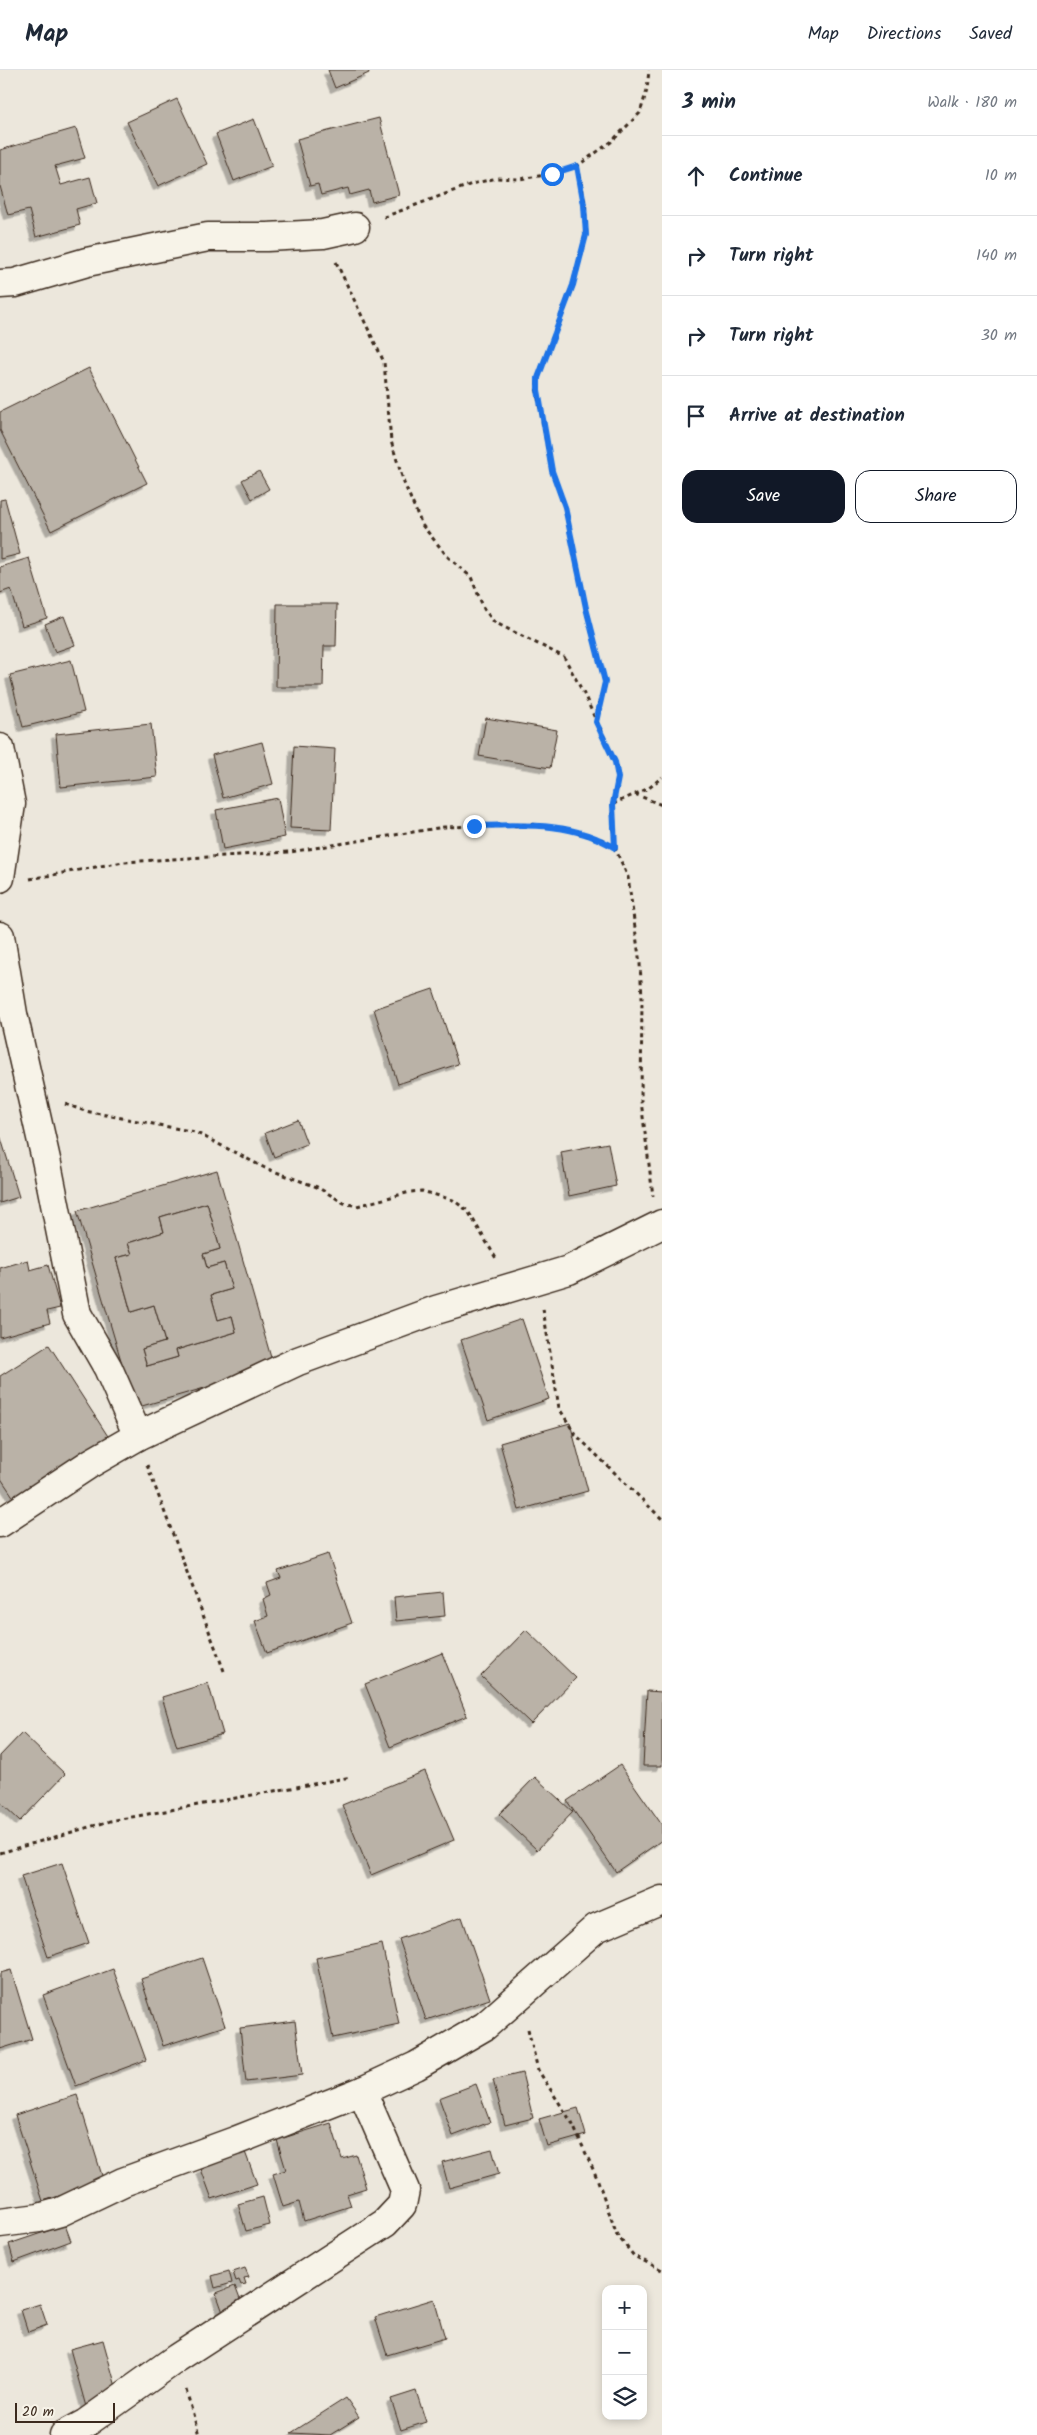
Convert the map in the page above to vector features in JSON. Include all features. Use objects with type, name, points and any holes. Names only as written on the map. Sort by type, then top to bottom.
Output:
[{"type":"street","points":[[0,284],[15,283],[87,262],[208,237],[267,238],[323,234],[355,227]]},
{"type":"street","points":[[0,748],[11,804],[0,878]]},
{"type":"street","points":[[0,936],[12,1014],[77,1314],[108,1368],[138,1436]]},
{"type":"street","points":[[0,1523],[91,1463],[138,1436],[298,1361],[436,1310],[570,1270],[659,1225]]},
{"type":"street","points":[[0,2223],[39,2218],[60,2212],[123,2182],[235,2142],[362,2091],[416,2066],[485,2026],[596,1928],[662,1900]]},
{"type":"street","points":[[64,2435],[86,2423],[176,2358],[385,2223],[402,2205],[404,2190],[362,2091]]},
{"type":"path","points":[[355,227],[472,184],[497,178],[519,180],[544,176],[577,166],[611,142],[640,112],[646,96],[649,70]]},
{"type":"path","points":[[577,166],[584,205],[586,235],[573,285],[538,378],[538,390],[552,471],[565,507],[586,608],[605,682],[596,722]]},
{"type":"path","points":[[323,234],[345,284],[384,362],[391,441],[404,482],[422,524],[448,557],[471,578],[484,609],[494,622],[564,657],[615,762],[618,778],[613,804],[615,848],[628,876],[640,964],[642,998],[641,1101],[659,1225]]},
{"type":"path","points":[[613,804],[649,788],[662,777]]},
{"type":"path","points":[[635,794],[662,805]]},
{"type":"path","points":[[28,880],[123,862],[290,852],[444,827],[534,825],[568,829],[602,840],[615,848]]},
{"type":"path","points":[[30,1092],[85,1112],[195,1132],[265,1168],[317,1187],[344,1203],[357,1206],[410,1192],[422,1191],[452,1200],[468,1211],[525,1283],[559,1408],[575,1434],[662,1519]]},
{"type":"path","points":[[138,1436],[224,1671]]},
{"type":"path","points":[[0,1853],[110,1821],[351,1777]]},
{"type":"path","points":[[522,1992],[530,2043],[538,2070],[572,2122],[597,2178],[616,2235],[634,2256],[662,2270]]},
{"type":"path","points":[[176,2358],[199,2435]]},
{"type":"building","points":[[328,70],[368,70],[369,73],[335,88]]},
{"type":"building","points":[[177,99],[207,164],[158,186],[127,122]]},
{"type":"building","points":[[379,118],[399,195],[372,202],[369,190],[350,195],[348,188],[321,195],[318,184],[310,186],[297,139]]},
{"type":"building","points":[[254,119],[272,166],[234,181],[216,134]]},
{"type":"building","points":[[76,128],[85,158],[55,166],[61,185],[90,177],[97,203],[76,209],[80,225],[36,237],[29,210],[8,215],[0,186],[0,150]]},
{"type":"building","points":[[89,368],[147,483],[51,531],[0,430],[0,412]]},
{"type":"building","points":[[259,471],[269,489],[252,499],[242,480]]},
{"type":"building","points":[[5,499],[20,554],[0,559],[0,500]]},
{"type":"building","points":[[29,558],[47,618],[22,626],[11,589],[0,593],[0,567]]},
{"type":"building","points":[[277,604],[337,604],[336,646],[324,646],[323,687],[276,687]]},
{"type":"building","points":[[64,616],[75,645],[55,652],[45,624]]},
{"type":"building","points":[[71,660],[84,712],[23,727],[10,675]]},
{"type":"building","points":[[486,718],[557,730],[550,768],[479,756]]},
{"type":"building","points":[[151,724],[157,777],[61,787],[56,734]]},
{"type":"building","points":[[262,742],[273,784],[223,798],[212,755]]},
{"type":"building","points":[[294,746],[335,749],[331,830],[290,828]]},
{"type":"building","points":[[278,798],[285,837],[223,849],[216,810]]},
{"type":"building","points":[[433,989],[458,1064],[398,1084],[374,1009]]},
{"type":"building","points":[[298,1120],[307,1144],[274,1157],[265,1133]]},
{"type":"building","points":[[0,1135],[19,1197],[0,1203]]},
{"type":"building","points":[[608,1143],[616,1186],[569,1196],[561,1152]]},
{"type":"building","points":[[217,1170],[274,1368],[135,1408],[77,1211]],"holes":[[[207,1203],[220,1249],[203,1254],[207,1268],[224,1263],[232,1289],[211,1295],[218,1320],[232,1316],[236,1332],[176,1350],[178,1357],[147,1366],[142,1349],[165,1342],[154,1305],[131,1312],[116,1258],[132,1254],[128,1243],[164,1232],[160,1217]]]},
{"type":"building","points":[[207,1203],[220,1249],[203,1254],[207,1268],[224,1263],[232,1289],[211,1295],[218,1320],[232,1316],[236,1332],[176,1350],[178,1357],[147,1366],[142,1349],[165,1342],[154,1305],[131,1312],[116,1258],[132,1254],[128,1243],[164,1232],[160,1217]]},
{"type":"building","points":[[28,1260],[30,1270],[48,1265],[60,1308],[47,1311],[50,1323],[0,1337],[0,1268]]},
{"type":"building","points":[[522,1319],[549,1399],[488,1420],[461,1340]]},
{"type":"building","points":[[49,1345],[113,1444],[18,1504],[0,1477],[0,1376]]},
{"type":"building","points":[[570,1423],[588,1491],[519,1510],[500,1443]]},
{"type":"building","points":[[328,1554],[352,1623],[267,1653],[255,1621],[268,1616],[263,1599],[271,1595],[267,1583],[281,1578],[278,1571]]},
{"type":"building","points":[[443,1592],[445,1616],[396,1621],[394,1597]]},
{"type":"building","points":[[526,1630],[576,1678],[531,1724],[481,1676]]},
{"type":"building","points":[[442,1653],[467,1716],[390,1747],[365,1684]]},
{"type":"building","points":[[208,1683],[223,1734],[177,1747],[162,1697]]},
{"type":"building","points":[[647,1691],[662,1692],[662,1766],[643,1766]]},
{"type":"building","points":[[22,1733],[65,1774],[20,1821],[0,1802],[0,1756]]},
{"type":"building","points":[[620,1765],[662,1825],[662,1840],[616,1872],[567,1801]]},
{"type":"building","points":[[425,1771],[454,1840],[371,1875],[342,1805]]},
{"type":"building","points":[[535,1777],[573,1812],[537,1850],[499,1814]]},
{"type":"building","points":[[62,1863],[89,1943],[48,1957],[21,1876]]},
{"type":"building","points":[[462,1917],[490,1999],[426,2020],[399,1939]]},
{"type":"building","points":[[382,1944],[399,2024],[333,2038],[316,1958]]},
{"type":"building","points":[[202,1958],[225,2026],[163,2046],[141,1979]]},
{"type":"building","points":[[113,1969],[146,2060],[76,2086],[43,1995]]},
{"type":"building","points":[[11,1970],[32,2039],[0,2049],[0,1973]]},
{"type":"building","points":[[295,2021],[302,2075],[246,2082],[240,2028]]},
{"type":"building","points":[[522,2073],[533,2118],[505,2125],[493,2080]]},
{"type":"building","points":[[476,2084],[490,2122],[453,2136],[439,2098]]},
{"type":"building","points":[[77,2095],[104,2182],[43,2201],[15,2115]]},
{"type":"building","points":[[578,2108],[586,2135],[547,2146],[539,2119]]},
{"type":"building","points":[[331,2123],[342,2159],[356,2155],[366,2188],[347,2194],[351,2206],[304,2221],[299,2202],[283,2207],[273,2174],[286,2170],[277,2140]]},
{"type":"building","points":[[492,2149],[499,2174],[449,2188],[442,2162]]},
{"type":"building","points":[[245,2152],[257,2184],[212,2199],[201,2169]]},
{"type":"building","points":[[263,2197],[270,2225],[246,2231],[238,2204]]},
{"type":"building","points":[[65,2225],[71,2241],[14,2262],[9,2244]]},
{"type":"building","points":[[245,2268],[249,2277],[244,2278],[246,2284],[241,2285],[239,2280],[236,2281],[233,2272]]},
{"type":"building","points":[[229,2271],[232,2283],[215,2288],[212,2276]]},
{"type":"building","points":[[235,2286],[244,2310],[225,2318],[216,2293]]},
{"type":"building","points":[[434,2299],[445,2338],[387,2355],[375,2317]]},
{"type":"building","points":[[40,2304],[47,2325],[28,2332],[21,2310]]},
{"type":"building","points":[[103,2340],[121,2405],[88,2414],[70,2349]]},
{"type":"building","points":[[416,2391],[426,2422],[401,2430],[391,2399]]},
{"type":"building","points":[[346,2398],[359,2417],[330,2435],[291,2433]]},
{"type":"route","points":[[474,826],[534,825],[568,829],[602,840],[615,848],[613,804],[618,778],[615,762],[596,722],[605,682],[598,648],[586,608],[565,507],[552,471],[538,390],[538,378],[573,285],[586,235],[584,205],[577,166],[552,174]]}]
